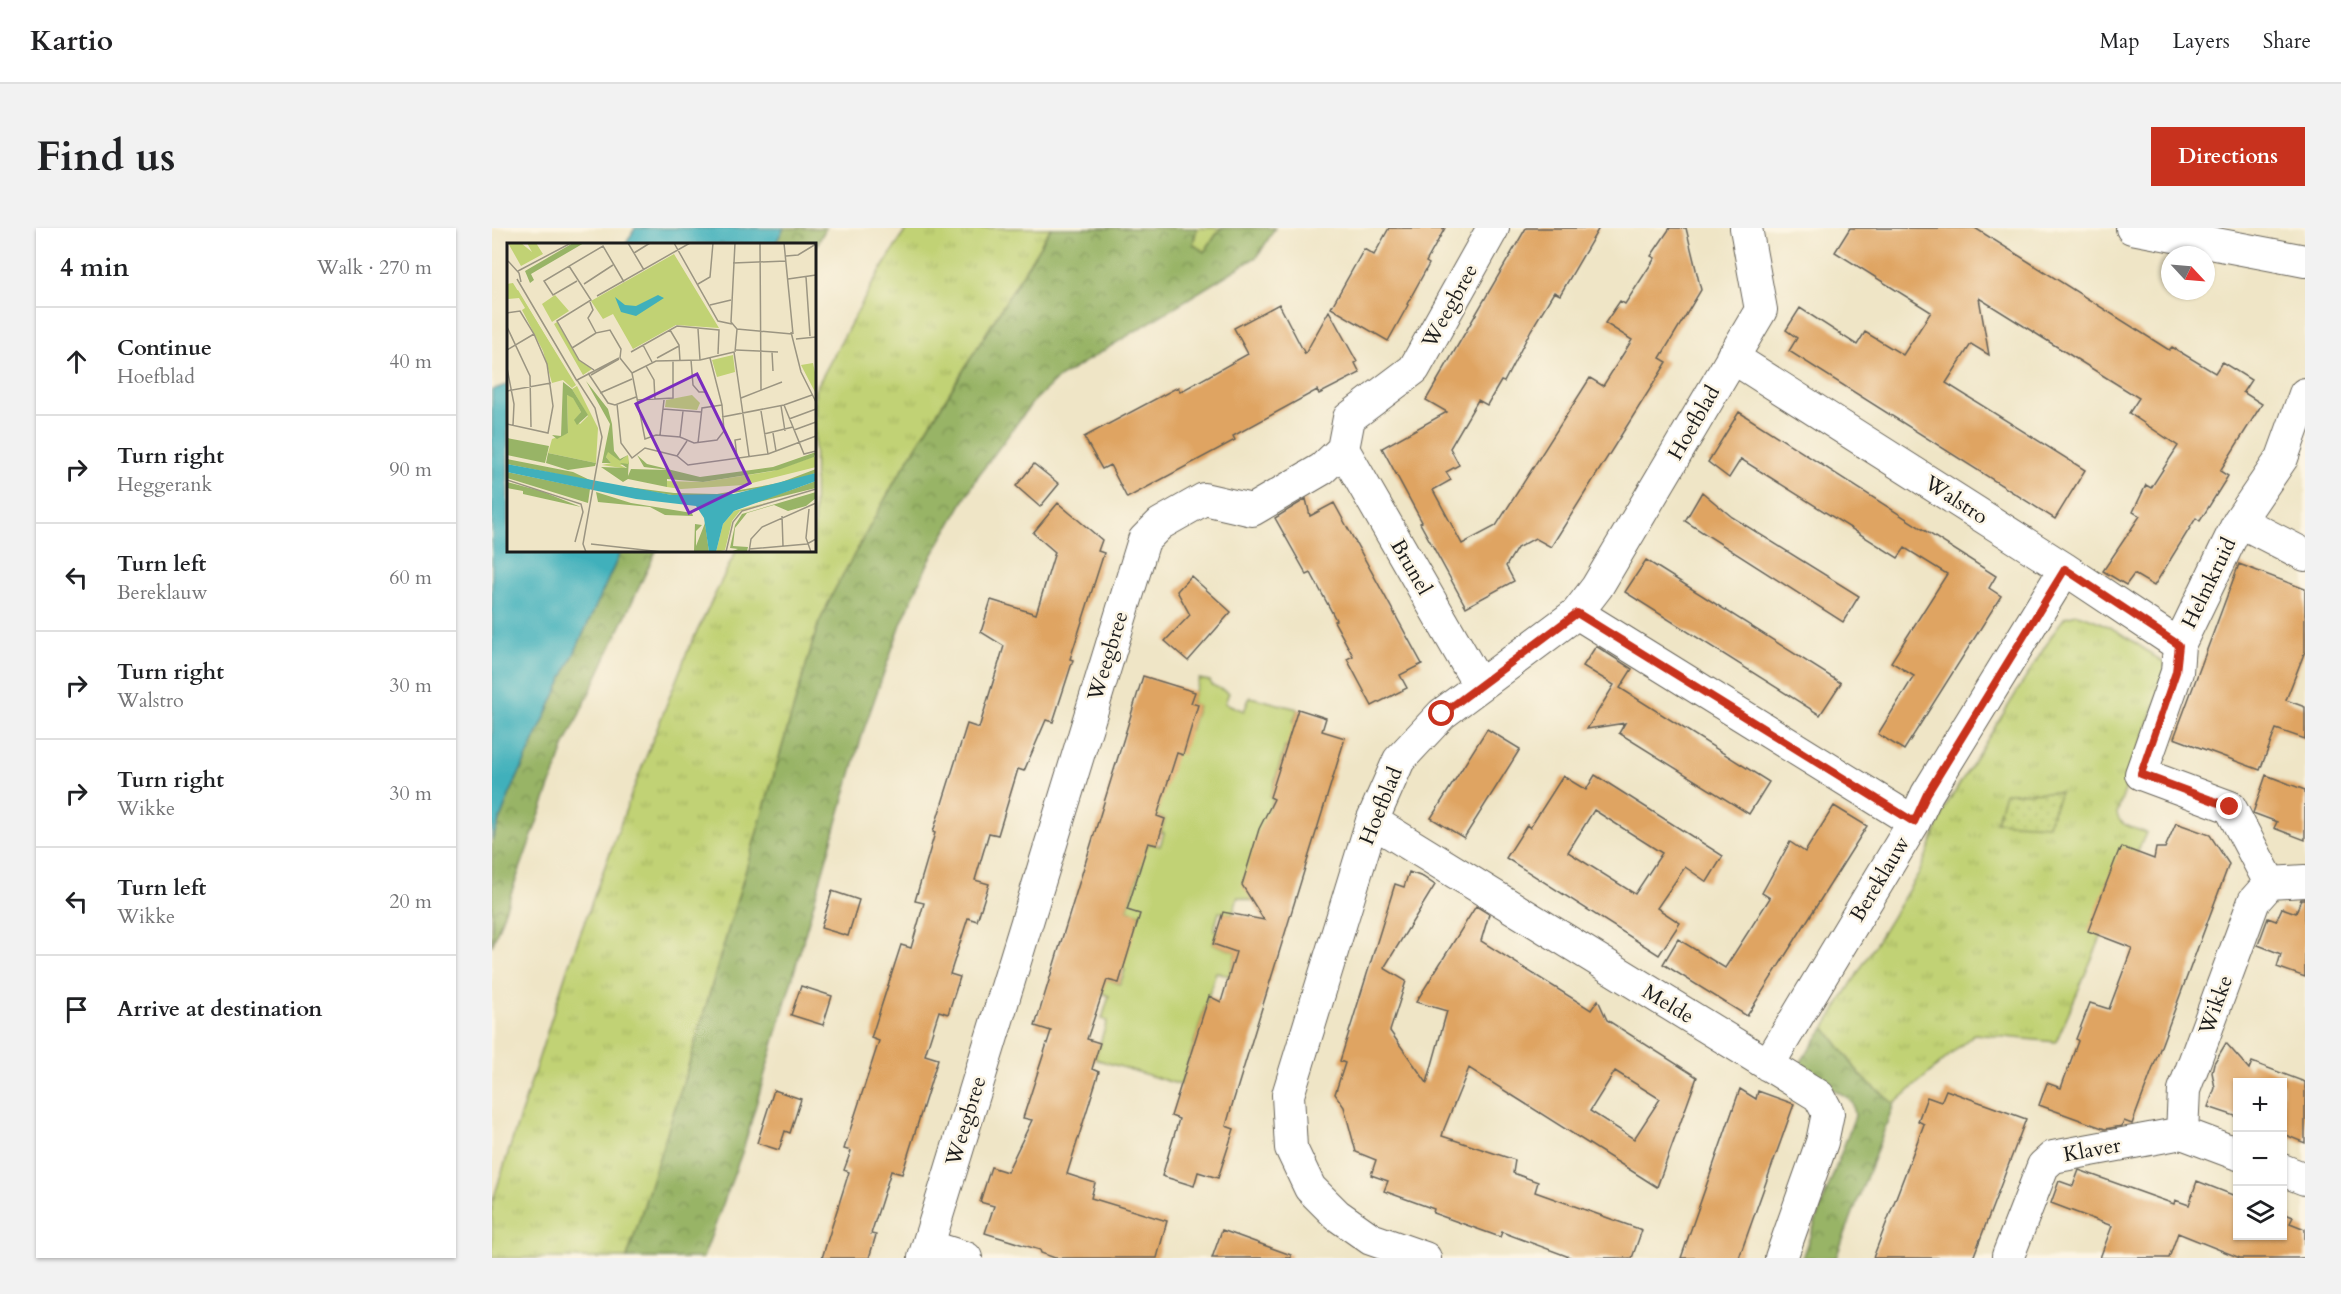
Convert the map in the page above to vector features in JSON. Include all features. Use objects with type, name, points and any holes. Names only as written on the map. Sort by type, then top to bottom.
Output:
[{"type":"street","name":"Weegbree","points":[[926,1252],[1144,540],[1160,524],[1204,500],[1252,510],[1322,469],[1343,449],[1349,418],[1414,369],[1493,228]]},
{"type":"street","name":"Hoefblad","points":[[1425,1258],[1371,1239],[1337,1215],[1310,1188],[1291,1148],[1288,1095],[1372,821],[1399,760],[1442,714],[1577,613],[1597,587],[1761,310],[1746,228]]},
{"type":"street","points":[[2132,228],[2305,261]]},
{"type":"street","name":"Walstro","points":[[1732,357],[2065,569],[2179,645]]},
{"type":"street","name":"Helmkruid","points":[[2179,645],[2239,521],[2282,458],[2305,394]]},
{"type":"street","name":"Brunel","points":[[1343,449],[1479,685]]},
{"type":"street","name":"Helmkruid","points":[[2239,521],[2305,555]]},
{"type":"street","name":"Bereklauw","points":[[1768,1065],[1914,822],[1927,794],[2065,569]]},
{"type":"street","points":[[1577,613],[1914,822]]},
{"type":"street","points":[[2179,645],[2176,672],[2141,774],[2230,807],[2270,883],[2305,881]]},
{"type":"street","name":"Melde","points":[[1372,821],[1819,1096],[1828,1113],[1822,1142],[1781,1258]]},
{"type":"street","name":"Wikke","points":[[2182,1133],[2184,1090],[2254,901],[2270,883]]},
{"type":"street","points":[[2182,1133],[2233,1152]]},
{"type":"street","name":"Klaver","points":[[2008,1256],[2043,1166],[2053,1157],[2182,1133]]},
{"type":"street","points":[[2287,1172],[2305,1179]]},
{"type":"street","points":[[926,1252],[966,1258]]},
{"type":"green space","points":[[784,228],[826,228],[816,246],[816,243],[776,243]]},
{"type":"green space","points":[[907,228],[1051,228],[894,483],[834,591],[818,625],[685,1077],[627,1258],[492,1258],[492,1203],[568,967],[633,790],[688,650],[736,552],[816,552],[816,388],[874,281]]},
{"type":"green space","points":[[1051,228],[1197,228],[1193,244],[1204,252],[1221,228],[1275,228],[1258,256],[1057,379],[1032,403],[978,476],[930,559],[901,624],[863,732],[743,1150],[703,1258],[627,1258],[685,1077],[818,625],[834,591],[894,483]]},
{"type":"green space","points":[[1197,228],[1221,228],[1204,252],[1193,244]]},
{"type":"green space","points":[[621,552],[656,552],[565,745],[492,946],[492,840],[509,796]]},
{"type":"green space","points":[[2077,614],[2113,629],[2166,664],[2165,677],[2117,813],[2124,824],[2146,833],[2056,1042],[1974,1034],[1894,1104],[1861,1076],[1825,1027],[1920,871],[1947,804],[2058,626],[2065,617]]},
{"type":"green space","points":[[1199,679],[1210,681],[1212,685],[1229,693],[1225,703],[1244,711],[1250,697],[1298,709],[1293,722],[1306,726],[1299,751],[1285,747],[1270,797],[1273,799],[1265,822],[1252,901],[1238,897],[1233,914],[1219,912],[1213,944],[1236,952],[1229,976],[1216,972],[1181,1085],[1095,1059],[1107,1021],[1102,1019],[1109,996],[1102,993],[1106,979],[1120,984],[1125,970],[1110,965],[1140,914],[1127,910],[1141,867],[1128,863],[1146,849],[1148,843],[1160,846],[1165,819],[1156,816],[1183,729],[1190,731],[1198,706],[1191,703]]},
{"type":"green space","points":[[2060,792],[2048,825],[1996,822],[2005,793]]},
{"type":"green space","points":[[1825,1027],[1861,1076],[1894,1104],[1836,1258],[1802,1258],[1855,1116],[1853,1104],[1845,1096],[1799,1069],[1802,1060]]},
{"type":"water","points":[[635,228],[784,228],[776,243],[627,243]]},
{"type":"water","points":[[507,384],[507,552],[621,552],[509,796],[492,840],[492,390]]},
{"type":"building","points":[[1389,228],[1445,228],[1426,262],[1429,264],[1388,341],[1331,308],[1364,249],[1374,255]]},
{"type":"building","points":[[1526,228],[1599,228],[1560,295],[1554,292],[1504,382],[1501,381],[1487,405],[1478,400],[1450,448],[1459,465],[1446,472],[1451,480],[1433,490],[1462,544],[1496,526],[1590,378],[1603,386],[1632,340],[1605,323],[1620,301],[1625,304],[1655,258],[1651,256],[1670,228],[1686,228],[1701,290],[1660,358],[1667,362],[1551,547],[1535,538],[1517,548],[1506,566],[1514,581],[1466,607],[1382,448],[1447,412],[1426,400]]},
{"type":"building","points":[[1850,228],[1975,228],[2169,350],[2172,347],[2215,373],[2222,362],[2251,380],[2243,392],[2262,404],[2220,471],[2228,476],[2200,521],[2196,518],[2154,586],[2134,574],[2126,585],[2103,571],[2140,516],[2133,512],[2146,485],[2151,488],[2178,446],[2129,413],[2139,398],[1979,298],[1989,355],[1971,344],[1946,383],[2085,470],[2055,519],[1789,351],[1797,338],[1786,330],[1800,308],[1857,345],[1865,332],[1903,355],[1931,312],[1835,252]]},
{"type":"building","points":[[1279,304],[1305,354],[1329,311],[1357,362],[1355,363],[1360,373],[1319,394],[1317,390],[1233,436],[1235,440],[1127,498],[1110,465],[1102,469],[1084,437],[1178,387],[1180,392],[1248,354],[1234,328]]},
{"type":"building","points":[[1739,412],[1996,576],[1989,588],[2001,596],[1904,750],[1878,734],[1914,676],[1891,662],[1947,574],[1905,548],[1898,558],[1741,459],[1729,478],[1708,462]]},
{"type":"building","points":[[1034,464],[1059,484],[1040,507],[1016,486]]},
{"type":"building","points":[[1702,492],[1732,517],[1859,596],[1843,622],[1685,521]]},
{"type":"building","points":[[1306,499],[1310,516],[1334,503],[1422,664],[1400,675],[1407,688],[1372,706],[1347,659],[1353,656],[1334,621],[1336,620],[1311,573],[1307,575],[1275,518]]},
{"type":"building","points":[[1058,503],[1102,540],[1098,551],[1104,553],[1070,659],[1073,660],[1053,722],[1046,720],[1024,771],[1018,769],[998,835],[989,833],[975,880],[989,884],[977,921],[968,918],[950,974],[960,977],[948,1014],[939,1011],[925,1055],[938,1059],[902,1174],[891,1171],[871,1234],[876,1235],[869,1258],[822,1258],[849,1172],[844,1170],[851,1151],[844,1149],[879,1041],[871,1038],[901,945],[911,948],[924,903],[915,901],[935,833],[933,832],[967,724],[979,728],[1004,646],[981,632],[991,600],[1036,614],[1055,552],[1033,533]]},
{"type":"building","points":[[1646,560],[1841,683],[1820,715],[1625,592]]},
{"type":"building","points":[[2239,564],[2305,589],[2305,651],[2286,700],[2305,707],[2305,739],[2276,729],[2260,770],[2174,738]]},
{"type":"building","points":[[1191,576],[1231,612],[1188,661],[1165,641],[1190,615],[1177,591]]},
{"type":"building","points":[[1596,646],[1632,669],[1620,688],[1769,782],[1749,814],[1619,733],[1625,723],[1587,729],[1614,685],[1583,666]]},
{"type":"building","points":[[1143,676],[1195,692],[1191,703],[1198,705],[1183,755],[1177,753],[1157,816],[1165,819],[1157,845],[1148,843],[1127,910],[1140,914],[1119,983],[1107,980],[1087,1039],[1100,1043],[1092,1069],[1099,1072],[1067,1174],[1095,1183],[1091,1198],[1167,1221],[1157,1258],[1055,1258],[1041,1253],[1040,1250],[985,1233],[994,1206],[980,1202],[991,1167],[1007,1172],[1032,1120],[1023,1118],[1051,1031],[1035,1026]]},
{"type":"building","points":[[1298,709],[1326,718],[1322,731],[1345,738],[1230,1112],[1226,1126],[1234,1129],[1218,1178],[1198,1172],[1194,1186],[1162,1176],[1179,1119],[1171,1116],[1209,996],[1221,1002],[1236,952],[1213,944],[1223,912],[1264,920],[1242,885],[1259,829],[1274,799],[1270,797]]},
{"type":"building","points":[[1487,729],[1520,749],[1464,838],[1431,818]]},
{"type":"building","points":[[1595,775],[1723,856],[1707,882],[1685,867],[1657,908],[1680,923],[1659,955],[1506,858],[1527,825],[1530,828],[1563,776],[1586,790]],"holes":[[[1594,810],[1662,853],[1635,894],[1568,852]]]},
{"type":"building","points":[[2266,775],[2305,790],[2305,840],[2274,828],[2277,822],[2253,813]]},
{"type":"building","points":[[1834,806],[1867,826],[1747,1016],[1663,964],[1678,939],[1725,968],[1770,898],[1762,893],[1790,842],[1805,852]]},
{"type":"building","points":[[2176,823],[2210,835],[2229,864],[2132,1124],[2124,1121],[2122,1126],[2105,1129],[2039,1105],[2047,1083],[2061,1088],[2090,1003],[2109,1009],[2132,948],[2088,931],[2119,850],[2122,847],[2154,859],[2156,848],[2165,848]]},
{"type":"building","points":[[1409,872],[1435,885],[1384,968],[1406,981],[1390,1031],[1427,1083],[1447,1011],[1416,1002],[1476,906],[1489,914],[1481,941],[1591,1010],[1598,1000],[1607,1020],[1697,1077],[1657,1187],[1469,1068],[1444,1129],[1442,1136],[1515,1160],[1513,1173],[1538,1182],[1535,1192],[1642,1230],[1632,1258],[1572,1258],[1502,1232],[1500,1237],[1433,1213],[1434,1209],[1384,1191],[1388,1181],[1371,1175],[1376,1160],[1356,1152],[1344,1107],[1335,1094],[1345,1063],[1340,1061],[1395,884],[1404,887]],"holes":[[[1615,1071],[1660,1099],[1634,1139],[1590,1111]]]},
{"type":"building","points":[[832,891],[859,900],[848,936],[821,928]]},
{"type":"building","points":[[2301,899],[2305,899],[2305,977],[2277,967],[2281,954],[2258,945],[2268,918],[2276,921],[2282,908],[2296,913]]},
{"type":"building","points":[[801,986],[832,996],[823,1025],[791,1015]]},
{"type":"building","points":[[2226,1043],[2249,1069],[2252,1062],[2305,1082],[2305,1143],[2287,1136],[2287,1078],[2233,1078],[2233,1115],[2208,1107],[2215,1088],[2212,1072],[2214,1063]]},
{"type":"building","points":[[1740,1089],[1756,1099],[1758,1091],[1794,1104],[1739,1258],[1681,1258]]},
{"type":"building","points":[[774,1090],[801,1099],[790,1133],[785,1131],[779,1150],[757,1143]]},
{"type":"building","points":[[1946,1090],[2026,1119],[1973,1258],[1873,1258],[1924,1124],[1918,1121],[1927,1097],[1941,1102]]},
{"type":"building","points":[[2079,1170],[2174,1204],[2175,1200],[2189,1205],[2197,1181],[2233,1195],[2233,1240],[2287,1240],[2287,1215],[2293,1217],[2290,1223],[2305,1229],[2305,1258],[2240,1258],[2178,1233],[2169,1258],[2100,1258],[2112,1226],[2051,1203],[2059,1181],[2073,1186]]},
{"type":"building","points":[[1222,1230],[1291,1255],[1291,1258],[1212,1258]]},
{"type":"route","points":[[1442,714],[1577,613],[1914,822],[1927,794],[2065,569],[2179,645],[2176,672],[2141,774],[2230,807]]}]
